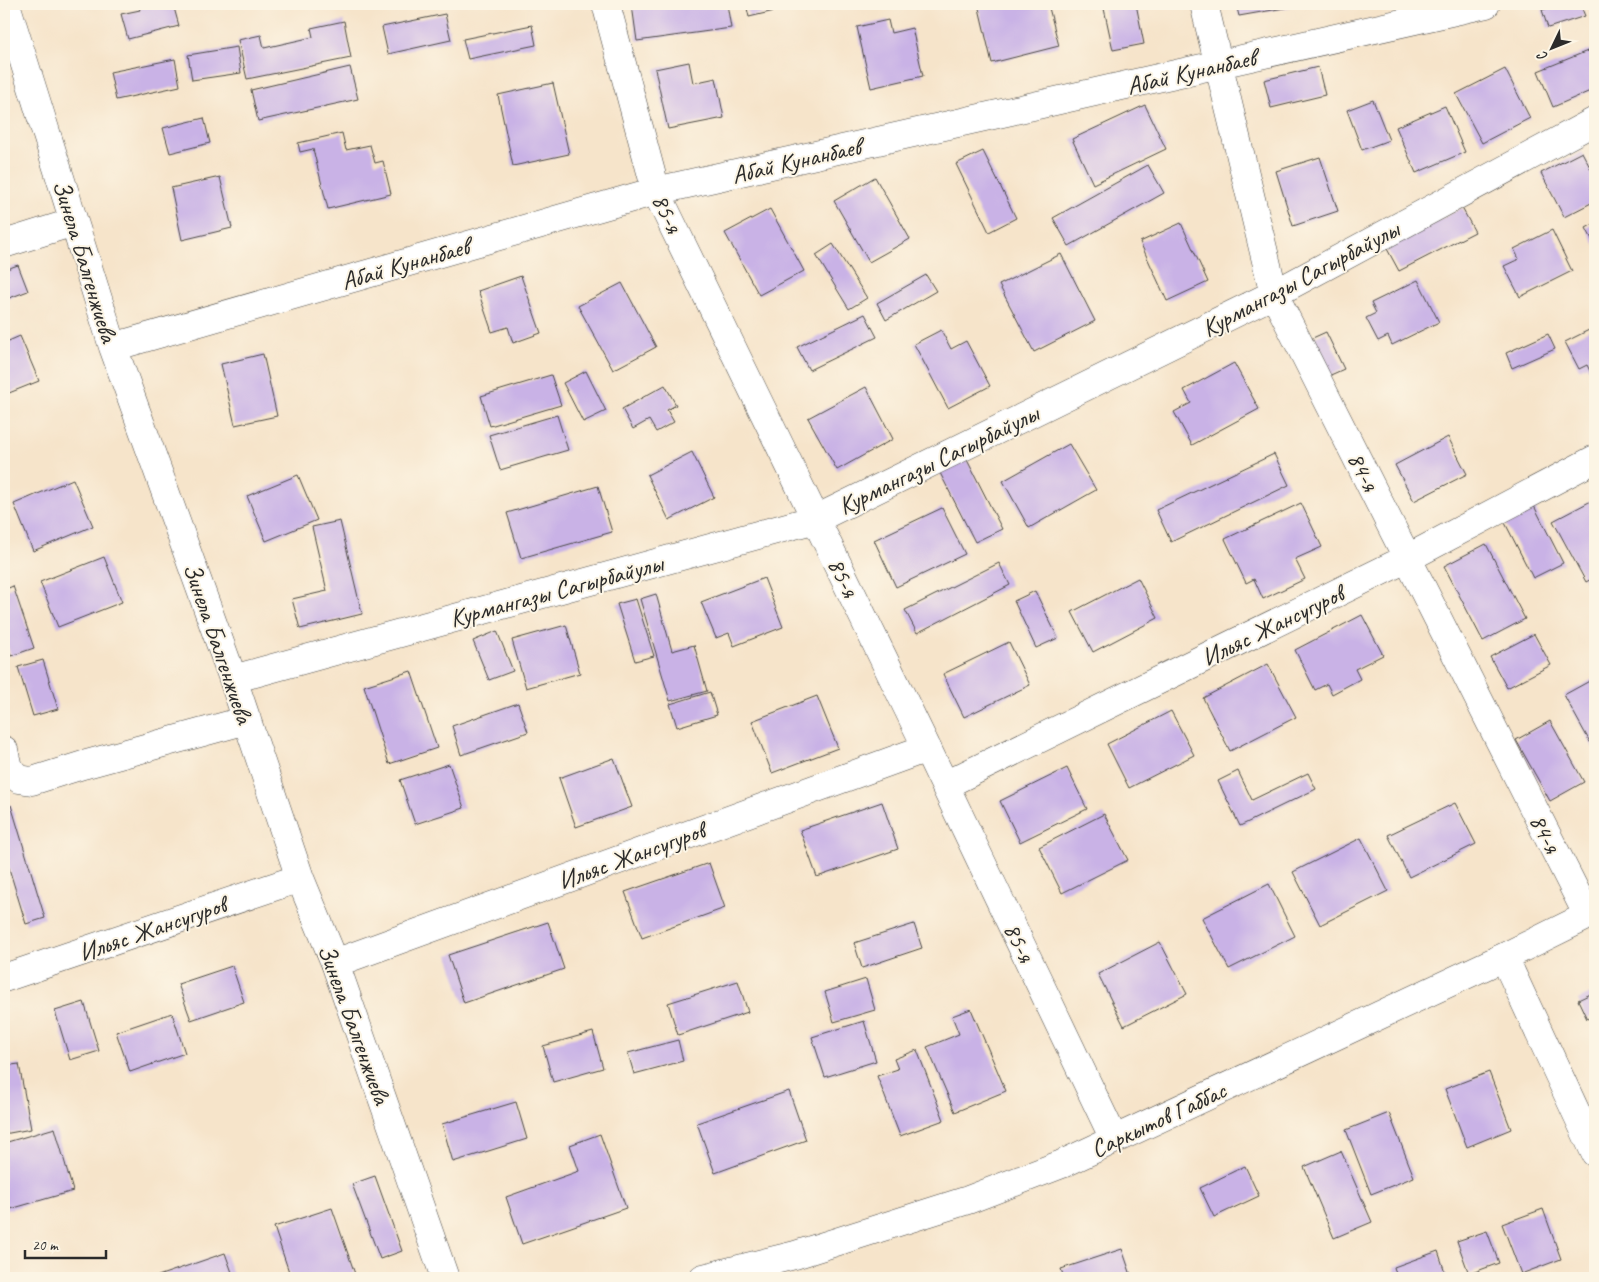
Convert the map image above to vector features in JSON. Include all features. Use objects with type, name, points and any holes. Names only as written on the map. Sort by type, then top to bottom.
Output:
[{"type":"street","name":"Зинела Балгенжиева","points":[[6,4],[114,347],[233,679],[300,878],[335,963],[445,1278]]},
{"type":"street","name":"85-я","points":[[606,4],[656,191],[928,748],[1114,1139]]},
{"type":"street","name":"84-я","points":[[1204,4],[1274,294],[1592,914]]},
{"type":"street","name":"Абай Кунанбаев","points":[[114,347],[656,191],[1486,4]]},
{"type":"street","name":"Курмангазы Сагырбайулы","points":[[233,679],[816,519],[1274,294],[1595,121]]},
{"type":"street","points":[[4,244],[74,222]]},
{"type":"street","name":"Ильяс Жансугуров","points":[[945,785],[1408,558],[1595,459]]},
{"type":"street","points":[[4,750],[8,768],[19,779],[32,781],[247,720]]},
{"type":"street","name":"Ильяс Жансугуров","points":[[335,963],[928,748]]},
{"type":"street","name":"Ильяс Жансугуров","points":[[4,978],[300,878]]},
{"type":"street","name":"Саркытов Габбас","points":[[702,1278],[795,1256],[968,1200],[1062,1164],[1592,914]]},
{"type":"street","points":[[1504,957],[1595,1153]]},
{"type":"building","points":[[138,4],[173,4],[179,26],[128,39],[121,14],[140,10]]},
{"type":"building","points":[[727,4],[731,28],[637,41],[632,5]]},
{"type":"building","points":[[746,4],[786,4],[787,8],[749,17]]},
{"type":"building","points":[[978,4],[1012,4],[1013,6],[1048,4],[1059,46],[992,63]]},
{"type":"building","points":[[1103,4],[1136,4],[1144,44],[1113,50]]},
{"type":"building","points":[[1236,4],[1290,4],[1290,7],[1239,16]]},
{"type":"building","points":[[1561,4],[1580,4],[1585,16],[1548,28],[1542,10]]},
{"type":"building","points":[[445,14],[451,40],[388,54],[382,27]]},
{"type":"building","points":[[888,20],[891,33],[912,28],[923,76],[871,88],[857,27]]},
{"type":"building","points":[[344,21],[351,58],[247,79],[238,40],[261,35],[264,48],[313,37],[311,28]]},
{"type":"building","points":[[532,25],[536,45],[468,59],[463,39]]},
{"type":"building","points":[[237,47],[241,73],[192,80],[188,55]]},
{"type":"building","points":[[1595,48],[1595,89],[1553,107],[1538,71]]},
{"type":"building","points":[[175,59],[180,86],[116,100],[110,72]]},
{"type":"building","points":[[689,62],[693,83],[716,78],[724,118],[668,129],[655,69]]},
{"type":"building","points":[[350,67],[358,99],[258,121],[251,90]]},
{"type":"building","points":[[1318,67],[1325,95],[1271,108],[1264,80]]},
{"type":"building","points":[[1505,69],[1530,118],[1482,143],[1456,94]]},
{"type":"building","points":[[553,83],[569,154],[513,166],[498,95]]},
{"type":"building","points":[[1373,100],[1389,140],[1362,150],[1347,110]]},
{"type":"building","points":[[1145,105],[1166,149],[1093,184],[1072,139]]},
{"type":"building","points":[[1445,106],[1465,152],[1416,173],[1396,127]]},
{"type":"building","points":[[204,118],[210,143],[170,153],[163,128]]},
{"type":"building","points":[[342,133],[346,150],[370,145],[375,163],[383,161],[391,194],[328,209],[313,149],[300,152],[298,143]]},
{"type":"building","points":[[983,151],[1016,218],[989,232],[956,164]]},
{"type":"building","points":[[1582,152],[1595,177],[1595,201],[1564,217],[1541,173]]},
{"type":"building","points":[[1320,157],[1338,211],[1293,226],[1276,171]]},
{"type":"building","points":[[1148,165],[1164,193],[1069,246],[1053,218]]},
{"type":"building","points":[[220,177],[232,228],[182,240],[171,188]]},
{"type":"building","points":[[875,177],[910,239],[869,262],[834,201]]},
{"type":"building","points":[[1462,208],[1475,232],[1399,271],[1386,247]]},
{"type":"building","points":[[770,209],[804,271],[759,295],[725,233]]},
{"type":"building","points":[[1181,223],[1208,282],[1167,301],[1140,242]]},
{"type":"building","points":[[1595,223],[1595,245],[1586,228]]},
{"type":"building","points":[[1552,230],[1572,271],[1520,297],[1504,266],[1519,259],[1514,249]]},
{"type":"building","points":[[833,244],[867,298],[849,309],[816,255]]},
{"type":"building","points":[[1061,254],[1095,321],[1034,352],[999,285]]},
{"type":"building","points":[[18,265],[28,291],[4,300],[4,270]]},
{"type":"building","points":[[926,275],[936,291],[886,320],[877,303]]},
{"type":"building","points":[[521,276],[541,333],[513,343],[508,327],[492,332],[478,291]]},
{"type":"building","points":[[1418,280],[1439,322],[1392,345],[1388,336],[1378,341],[1366,318],[1376,313],[1371,303]]},
{"type":"building","points":[[622,283],[656,347],[613,370],[578,306]]},
{"type":"building","points":[[865,314],[877,337],[809,370],[797,347]]},
{"type":"building","points":[[1595,327],[1595,381],[1587,365],[1579,369],[1565,342]]},
{"type":"building","points":[[941,330],[951,349],[966,341],[990,386],[948,408],[914,344]]},
{"type":"building","points":[[1326,332],[1344,369],[1324,378],[1306,341]]},
{"type":"building","points":[[1548,334],[1555,349],[1512,368],[1506,353]]},
{"type":"building","points":[[20,336],[39,381],[4,395],[4,343]]},
{"type":"building","points":[[263,354],[277,416],[235,425],[221,364]]},
{"type":"building","points":[[1234,363],[1259,409],[1192,445],[1174,412],[1191,403],[1184,390]]},
{"type":"building","points":[[586,371],[606,411],[583,422],[563,383]]},
{"type":"building","points":[[551,375],[561,405],[490,426],[481,396]]},
{"type":"building","points":[[665,385],[676,405],[667,410],[674,422],[656,432],[649,420],[633,429],[622,409]]},
{"type":"building","points":[[866,387],[893,439],[837,470],[808,418]]},
{"type":"building","points":[[557,415],[568,450],[500,470],[489,435]]},
{"type":"building","points":[[1448,437],[1467,474],[1414,501],[1395,465]]},
{"type":"building","points":[[1069,444],[1096,490],[1029,528],[1003,481]]},
{"type":"building","points":[[692,452],[714,497],[669,520],[647,475]]},
{"type":"building","points":[[1274,454],[1289,485],[1171,542],[1156,510]]},
{"type":"building","points":[[965,456],[1002,529],[975,542],[938,469]]},
{"type":"building","points":[[298,475],[317,520],[266,541],[247,496]]},
{"type":"building","points":[[73,479],[93,526],[33,551],[14,504]]},
{"type":"building","points":[[598,486],[612,532],[521,558],[507,513]]},
{"type":"building","points":[[1531,500],[1563,563],[1533,578],[1501,515]]},
{"type":"building","points":[[1593,500],[1595,504],[1595,577],[1586,582],[1553,521]]},
{"type":"building","points":[[1301,503],[1322,547],[1295,559],[1305,579],[1263,599],[1254,579],[1246,583],[1225,539]]},
{"type":"building","points":[[942,508],[965,554],[896,587],[874,540]]},
{"type":"building","points":[[340,521],[362,614],[300,629],[292,599],[327,591],[312,527]]},
{"type":"building","points":[[1486,544],[1525,619],[1483,641],[1444,566]]},
{"type":"building","points":[[104,557],[122,602],[58,627],[40,582]]},
{"type":"building","points":[[999,563],[1010,585],[917,633],[905,610]]},
{"type":"building","points":[[764,578],[783,627],[734,646],[729,633],[716,638],[701,602]]},
{"type":"building","points":[[1138,578],[1158,618],[1093,652],[1072,612]]},
{"type":"building","points":[[13,586],[34,648],[11,656],[4,637],[4,590]]},
{"type":"building","points":[[1035,591],[1058,638],[1036,648],[1014,601]]},
{"type":"building","points":[[656,594],[672,651],[694,645],[707,691],[670,701],[640,599]]},
{"type":"building","points":[[636,599],[654,656],[635,661],[617,604]]},
{"type":"building","points":[[1362,615],[1383,655],[1355,669],[1360,679],[1332,694],[1327,684],[1315,690],[1295,650]]},
{"type":"building","points":[[566,625],[580,673],[526,688],[512,640]]},
{"type":"building","points":[[497,631],[513,671],[489,680],[473,641]]},
{"type":"building","points":[[1534,634],[1551,665],[1507,688],[1490,657]]},
{"type":"building","points":[[1009,642],[1030,685],[964,717],[943,674]]},
{"type":"building","points":[[43,660],[58,709],[33,716],[18,667]]},
{"type":"building","points":[[1268,664],[1296,717],[1230,751],[1203,698]]},
{"type":"building","points":[[411,671],[437,748],[389,764],[364,686]]},
{"type":"building","points":[[1595,678],[1595,751],[1564,695]]},
{"type":"building","points":[[710,692],[717,715],[677,727],[670,704]]},
{"type":"building","points":[[817,696],[838,748],[772,773],[752,721]]},
{"type":"building","points":[[518,703],[528,732],[461,755],[452,726]]},
{"type":"building","points":[[1171,711],[1194,755],[1129,788],[1107,744]]},
{"type":"building","points":[[1550,721],[1584,782],[1550,801],[1516,740]]},
{"type":"building","points":[[614,758],[632,807],[576,827],[559,778]]},
{"type":"building","points":[[449,764],[464,808],[415,824],[400,780]]},
{"type":"building","points":[[1067,768],[1087,809],[1020,842],[1000,801]]},
{"type":"building","points":[[1238,771],[1252,800],[1308,773],[1316,789],[1240,826],[1218,781]]},
{"type":"building","points":[[882,802],[898,849],[817,877],[800,830]]},
{"type":"building","points":[[1455,803],[1476,844],[1409,877],[1388,835]]},
{"type":"building","points":[[11,805],[45,918],[26,924],[4,852],[4,807]]},
{"type":"building","points":[[1104,814],[1128,860],[1062,893],[1039,847]]},
{"type":"building","points":[[1361,838],[1388,891],[1320,925],[1293,872]]},
{"type":"building","points":[[709,863],[725,908],[642,938],[625,892]]},
{"type":"building","points":[[1269,884],[1295,936],[1229,969],[1202,918]]},
{"type":"building","points":[[548,922],[564,969],[464,1003],[448,955]]},
{"type":"building","points":[[914,924],[922,948],[862,968],[854,943]]},
{"type":"building","points":[[1160,942],[1187,994],[1124,1026],[1098,974]]},
{"type":"building","points":[[232,966],[244,1002],[191,1020],[178,984]]},
{"type":"building","points":[[866,979],[875,1010],[834,1022],[825,992]]},
{"type":"building","points":[[738,981],[748,1012],[678,1035],[668,1003]]},
{"type":"building","points":[[1595,992],[1595,1015],[1587,1019],[1578,1000]]},
{"type":"building","points":[[84,1002],[99,1051],[70,1060],[55,1011]]},
{"type":"building","points":[[971,1009],[1006,1091],[955,1112],[927,1047],[959,1034],[952,1016]]},
{"type":"building","points":[[172,1013],[185,1053],[130,1072],[116,1032]]},
{"type":"building","points":[[864,1021],[876,1061],[825,1077],[812,1037]]},
{"type":"building","points":[[593,1032],[603,1068],[553,1082],[543,1046]]},
{"type":"building","points":[[678,1040],[683,1061],[634,1074],[628,1053]]},
{"type":"building","points":[[917,1050],[944,1120],[900,1136],[877,1076],[898,1069],[894,1059]]},
{"type":"building","points":[[19,1064],[31,1129],[4,1134],[4,1066]]},
{"type":"building","points":[[1489,1072],[1511,1129],[1467,1147],[1445,1089]]},
{"type":"building","points":[[789,1091],[806,1140],[715,1173],[697,1123]]},
{"type":"building","points":[[516,1102],[527,1139],[453,1162],[442,1124]]},
{"type":"building","points":[[1389,1113],[1414,1177],[1371,1194],[1346,1130]]},
{"type":"building","points":[[55,1128],[73,1191],[7,1210],[4,1199],[4,1143]]},
{"type":"building","points":[[600,1134],[626,1208],[522,1244],[506,1197],[579,1171],[570,1145]]},
{"type":"building","points":[[1341,1151],[1372,1222],[1334,1238],[1304,1167]]},
{"type":"building","points":[[1245,1166],[1259,1196],[1214,1217],[1200,1188]]},
{"type":"building","points":[[375,1176],[402,1251],[380,1259],[352,1184]]},
{"type":"building","points":[[332,1208],[355,1274],[341,1278],[291,1278],[274,1227]]},
{"type":"building","points":[[1543,1209],[1561,1259],[1521,1274],[1502,1224]]},
{"type":"building","points":[[1487,1231],[1499,1263],[1469,1274],[1457,1241]]},
{"type":"building","points":[[1122,1249],[1132,1278],[1064,1278],[1061,1269]]},
{"type":"building","points":[[1438,1251],[1447,1278],[1397,1278],[1394,1267]]},
{"type":"building","points":[[225,1253],[234,1278],[158,1278],[158,1276]]}]
